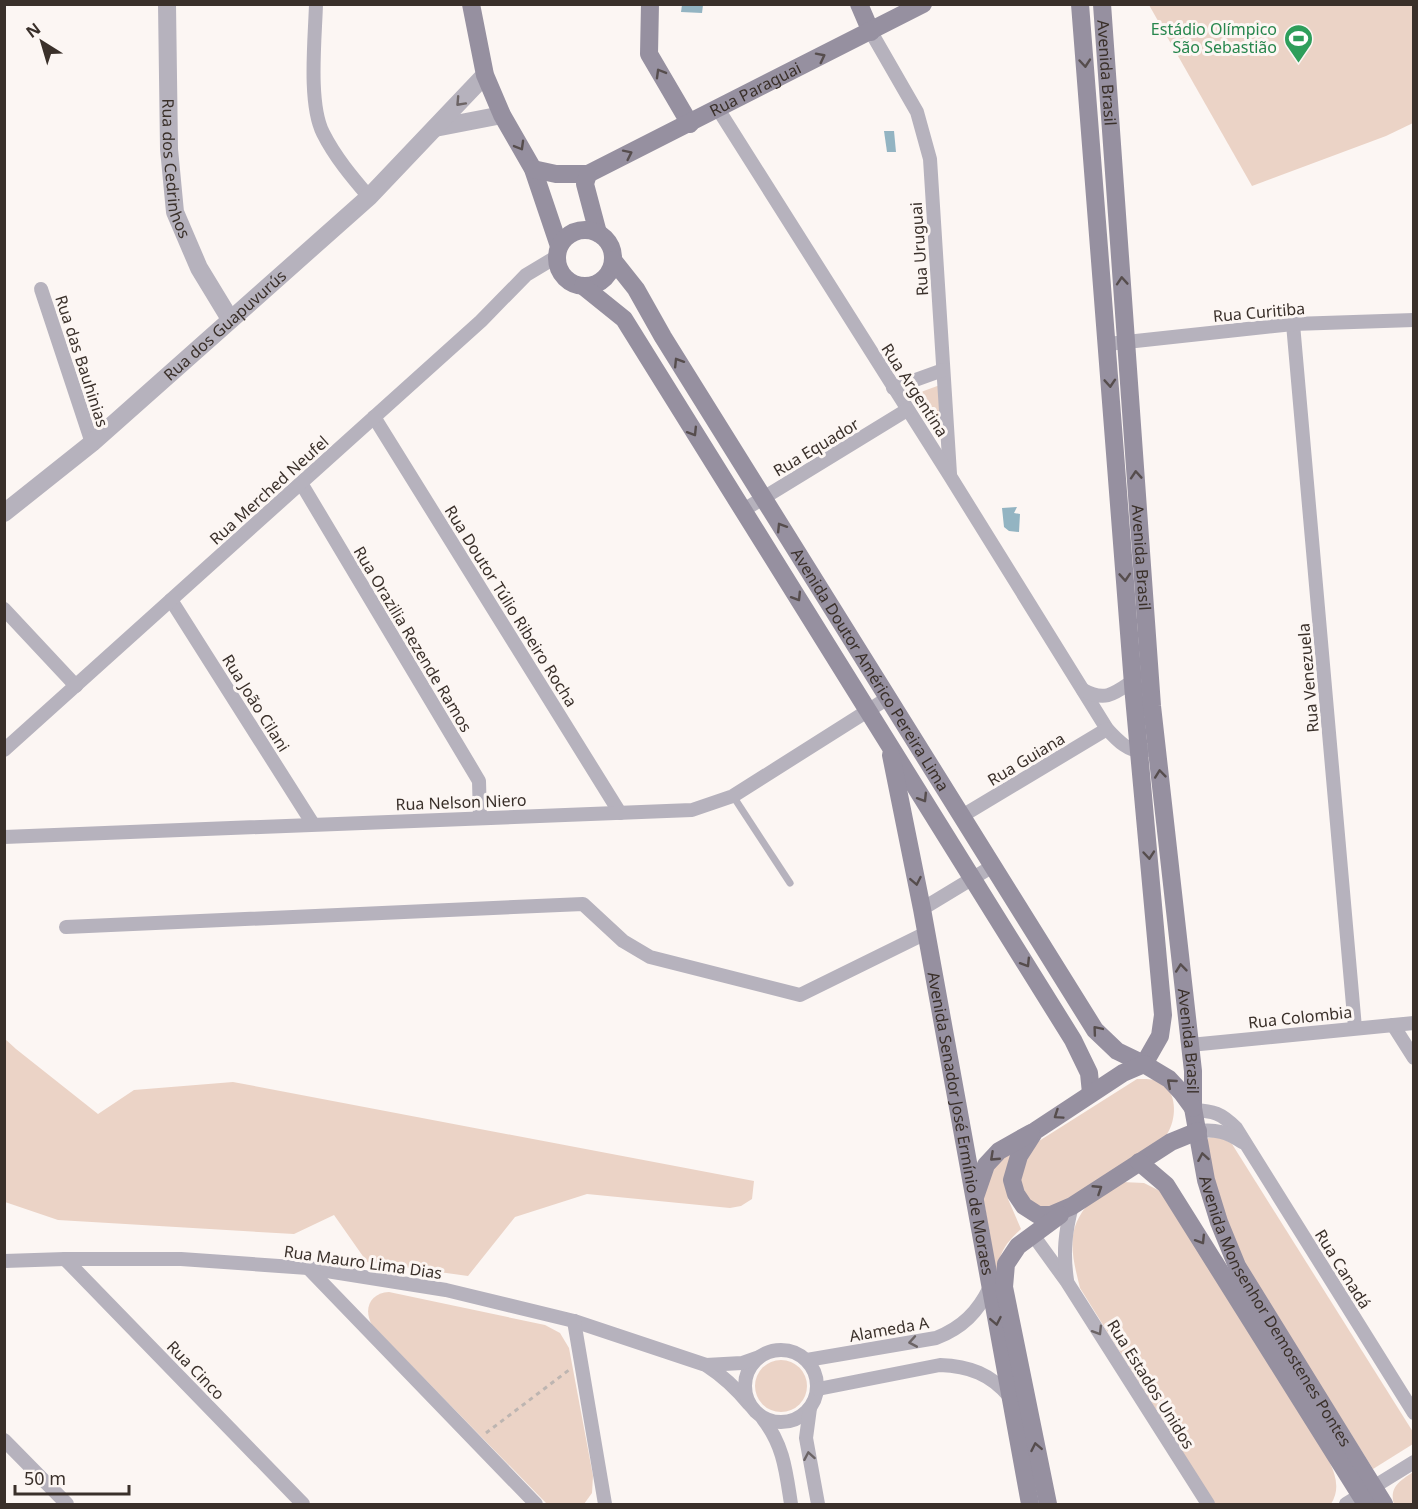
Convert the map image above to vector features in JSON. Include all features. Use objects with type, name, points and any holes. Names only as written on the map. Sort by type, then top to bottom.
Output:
[{"type":"main road","points":[[471,4],[485,75],[502,115],[533,169],[558,251],[558,267],[572,284],[594,285],[604,279],[613,260],[612,249],[606,239],[587,230],[576,231],[566,237],[558,251]]},
{"type":"main road","points":[[650,4],[649,54],[690,124]]},
{"type":"main road","points":[[859,4],[871,32]]},
{"type":"main road","name":"Rua Paraguai","points":[[533,169],[556,174],[588,174],[923,4]]},
{"type":"main road","name":"Avenida Brasil","points":[[1080,4],[1133,681],[1148,751],[1174,900],[1193,1071],[1193,1109]]},
{"type":"main road","name":"Avenida Brasil","points":[[1102,4],[1127,342],[1148,751],[1153,899],[1163,1015],[1160,1036],[1144,1064]]},
{"type":"main road","points":[[588,174],[585,184],[597,233]]},
{"type":"main road","name":"Avenida Doutor Américo Pereira Lima","points":[[613,260],[636,289],[663,337],[1095,1030],[1117,1052],[1144,1064],[1169,1080],[1193,1109]]},
{"type":"main road","name":"Avenida Doutor Américo Pereira Lima","points":[[583,286],[624,319],[1073,1040],[1089,1072],[1091,1093]]},
{"type":"main road","name":"Avenida Senador José Ermínio de Moraes","points":[[888,742],[922,909],[1030,1504]]},
{"type":"main road","points":[[1153,899],[1174,900]]},
{"type":"main road","points":[[1011,940],[1031,927]]},
{"type":"main road","points":[[974,1200],[986,1164],[999,1151],[1035,1131],[1123,1073],[1144,1064]]},
{"type":"main road","name":"Avenida Monsenhor Demostenes Pontes","points":[[1193,1109],[1206,1180],[1218,1222],[1237,1266],[1362,1498]]},
{"type":"main road","points":[[1033,1234],[1021,1214],[1012,1180],[1018,1156],[1035,1131]]},
{"type":"main road","points":[[1016,1194],[1024,1206],[1038,1215],[1051,1215],[1072,1206],[1171,1142],[1198,1131]]},
{"type":"main road","name":"Avenida Monsenhor Demostenes Pontes","points":[[1139,1162],[1166,1185],[1362,1498],[1384,1504]]},
{"type":"main road","name":"Avenida Senador José Ermínio de Moraes","points":[[1048,1504],[1004,1287],[1006,1264],[1018,1245],[1072,1206]]},
{"type":"street","name":"Rua dos Cedrinhos","points":[[167,4],[169,149],[175,212],[199,268],[230,319]]},
{"type":"street","points":[[316,4],[314,93],[322,131],[341,163],[369,197]]},
{"type":"street","name":"Rua Uruguai","points":[[871,32],[917,112],[930,159],[950,476]]},
{"type":"street","name":"Rua dos Guapuvurús","points":[[4,513],[92,443],[369,197],[485,75]]},
{"type":"street","name":"Rua Argentina","points":[[718,109],[1107,729],[1121,744],[1148,751]]},
{"type":"street","points":[[435,128],[502,115]]},
{"type":"street","name":"Rua Merched Neufel","points":[[4,750],[481,321],[526,275],[558,251]]},
{"type":"street","name":"Rua das Bauhinias","points":[[41,289],[92,443]]},
{"type":"street","name":"Rua Curitiba","points":[[1108,344],[1293,324],[1413,320]]},
{"type":"street","name":"Rua Venezuela","points":[[1293,324],[1355,1028]]},
{"type":"street","points":[[893,388],[944,370]]},
{"type":"street","name":"Rua Equador","points":[[742,511],[908,411]]},
{"type":"street","name":"Rua Doutor Túlio Ribeiro Rocha","points":[[374,417],[620,813]]},
{"type":"street","name":"Rua Orazilia Rezende Ramos","points":[[301,483],[479,781],[480,817]]},
{"type":"street","name":"Rua João Cilani","points":[[171,600],[313,824]]},
{"type":"street","points":[[4,609],[76,686]]},
{"type":"street","points":[[1083,690],[1093,696],[1105,697],[1133,681]]},
{"type":"street","name":"Rua Nelson Niero","points":[[4,837],[692,810],[733,796],[888,698]]},
{"type":"street","name":"Rua Guiana","points":[[962,816],[1107,729]]},
{"type":"street","points":[[922,909],[993,866]]},
{"type":"street","points":[[66,927],[583,904],[623,941],[650,957],[800,995],[926,933]]},
{"type":"street","name":"Rua Colombia","points":[[1190,1045],[1413,1023]]},
{"type":"street","points":[[1393,1025],[1413,1058]]},
{"type":"street","name":"Rua Canadá","points":[[1193,1109],[1208,1110],[1223,1115],[1236,1128],[1413,1413]]},
{"type":"street","points":[[1198,1131],[1220,1130],[1244,1143]]},
{"type":"street","points":[[1067,1282],[1064,1257],[1066,1230],[1072,1206]]},
{"type":"street","name":"Rua Estados Unidos","points":[[1033,1234],[1067,1282],[1208,1504]]},
{"type":"street","name":"Rua Mauro Lima Dias","points":[[4,1262],[65,1259],[182,1259],[308,1268],[446,1290],[574,1322],[706,1365]]},
{"type":"street","name":"Rua Cinco","points":[[65,1259],[303,1504]]},
{"type":"street","points":[[308,1268],[536,1504]]},
{"type":"street","name":"Alameda A","points":[[807,1360],[936,1338],[959,1327],[973,1314],[990,1287]]},
{"type":"street","points":[[574,1322],[601,1501]]},
{"type":"street","points":[[706,1365],[742,1363],[778,1350],[789,1350],[807,1360],[817,1378],[818,1389],[816,1399],[810,1408],[794,1420],[773,1422],[764,1419]]},
{"type":"street","points":[[749,1404],[744,1384],[752,1364],[759,1357]]},
{"type":"street","points":[[706,1365],[737,1389],[772,1430],[783,1456],[791,1504]]},
{"type":"street","points":[[818,1389],[940,1365],[967,1368],[991,1378],[1010,1397]]},
{"type":"street","points":[[810,1408],[806,1438],[818,1504]]},
{"type":"street","points":[[4,1440],[67,1504]]},
{"type":"street","points":[[1362,1498],[1413,1462]]},
{"type":"lane","points":[[733,796],[790,883]]},
{"type":"lane","points":[[1044,993],[1065,981]]},
{"type":"path","points":[[475,1442],[581,1360]]},
{"type":"shaded area","name":"Estádio Olímpico São Sebastião","points":[[1149,5],[1413,5],[1413,123],[1386,136],[1252,186]]},
{"type":"shaded area","points":[[940,385],[940,440],[910,396]]},
{"type":"shaded area","points":[[4,1038],[98,1114],[134,1090],[233,1082],[754,1181],[752,1199],[741,1206],[730,1208],[587,1194],[515,1217],[468,1276],[367,1262],[334,1215],[294,1234],[58,1220],[5,1202]]},
{"type":"shaded area","points":[[1137,1079],[1160,1082],[1168,1089],[1173,1101],[1174,1115],[1167,1134],[1072,1200],[1052,1206],[1032,1205],[1018,1179],[1023,1162],[1039,1141]]},
{"type":"shaded area","points":[[1219,1136],[1232,1144],[1413,1432],[1413,1444],[1373,1469],[1237,1253],[1207,1155],[1208,1138]]},
{"type":"shaded area","points":[[1009,1153],[1012,1155],[1005,1178],[1008,1199],[1021,1229],[1003,1250],[997,1277],[983,1196],[995,1163]]},
{"type":"shaded area","points":[[1122,1182],[1144,1183],[1164,1193],[1326,1455],[1336,1479],[1335,1496],[1331,1504],[1215,1504],[1080,1288],[1073,1250],[1076,1223],[1088,1205]]},
{"type":"shaded area","points":[[389,1292],[545,1325],[560,1333],[569,1348],[593,1476],[592,1493],[584,1504],[547,1504],[372,1325],[368,1313],[370,1303],[377,1295]]},
{"type":"shaded area","points":[[776,1360],[786,1360],[796,1364],[803,1371],[807,1386],[803,1401],[796,1408],[786,1412],[776,1412],[766,1408],[759,1401],[755,1391],[755,1381],[759,1371],[766,1364]]},
{"type":"shaded area","points":[[1413,1472],[1413,1504],[1394,1504],[1394,1489]]},
{"type":"water","points":[[682,5],[703,5],[702,13],[681,12]]},
{"type":"water","points":[[884,131],[894,131],[896,152],[887,152]]},
{"type":"water","points":[[1017,507],[1014,513],[1020,514],[1019,532],[1009,531],[1004,527],[1002,508]]},
{"type":"place","name":"Estádio Olímpico São Sebastião","points":[[1298,64]]}]
